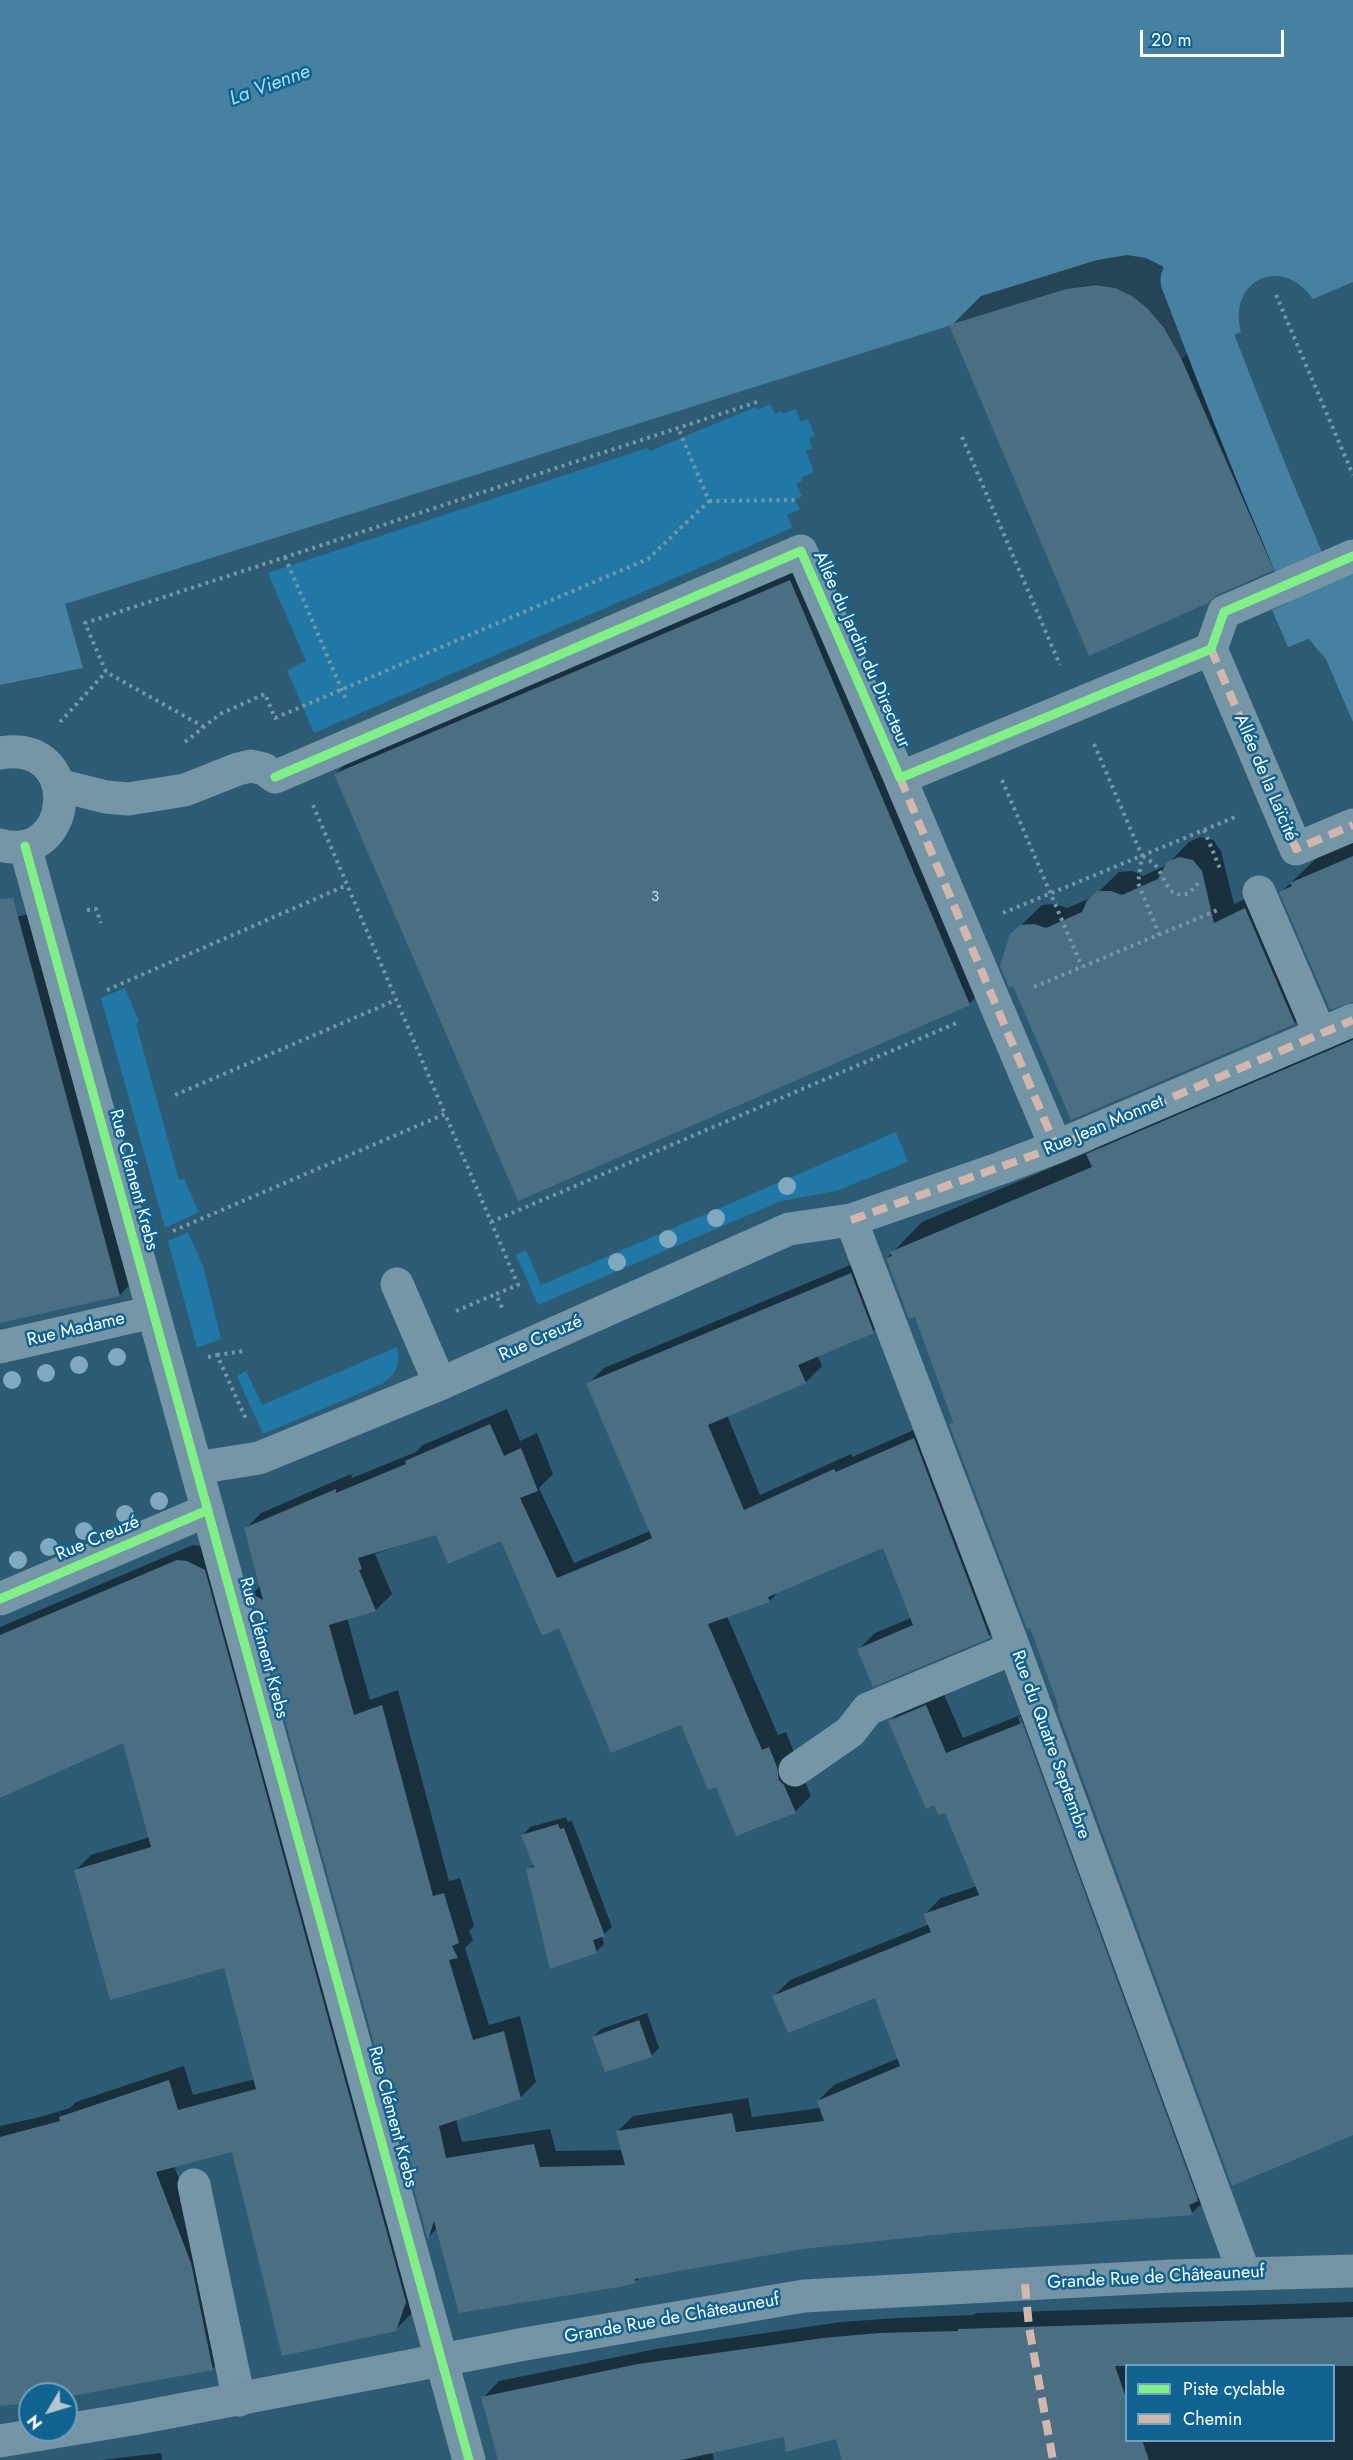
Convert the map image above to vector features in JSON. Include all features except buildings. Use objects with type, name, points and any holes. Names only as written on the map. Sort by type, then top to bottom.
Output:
[{"type":"main road","name":"Grande Rue de Châteauneuf","points":[[0,2441],[239,2400],[441,2360],[804,2296],[1244,2273],[1353,2271]]},
{"type":"street","name":"Allée du Jardin du Directeur","points":[[286,772],[801,551],[900,778],[1211,649]]},
{"type":"street","points":[[1211,649],[1224,612],[1348,558]]},
{"type":"street","name":"Allée de la Laïcité","points":[[1211,649],[1296,849],[1353,825]]},
{"type":"street","points":[[0,753],[13,751],[28,753],[41,760],[52,771],[61,800],[58,816],[39,840],[12,845]]},
{"type":"street","points":[[58,785],[106,797],[128,799],[185,790],[251,766],[286,772]]},
{"type":"street","points":[[900,778],[1056,1147]]},
{"type":"street","name":"Rue Clément Krebs","points":[[12,845],[153,1312],[469,2460]]},
{"type":"street","points":[[1259,892],[1320,1035]]},
{"type":"street","name":"Rue Jean Monnet","points":[[851,1220],[1056,1147],[1353,1020]]},
{"type":"street","name":"Rue Creuzé","points":[[196,1468],[259,1458],[440,1384],[789,1229],[851,1220]]},
{"type":"street","name":"Rue du Quatre Septembre","points":[[851,1220],[1014,1648],[1244,2273]]},
{"type":"street","points":[[397,1284],[440,1384]]},
{"type":"street","name":"Rue Madame","points":[[0,1347],[153,1312]]},
{"type":"street","name":"Rue Creuzé","points":[[0,1599],[208,1510]]},
{"type":"street","points":[[795,1770],[850,1732],[868,1708],[1014,1648]]},
{"type":"street","points":[[194,2185],[239,2400]]},
{"type":"path","points":[[1276,295],[1353,475]]},
{"type":"path","points":[[204,727],[106,672],[85,623],[760,400]]},
{"type":"path","points":[[679,430],[709,501]]},
{"type":"path","points":[[962,437],[1142,856],[1138,883],[1159,934]]},
{"type":"path","points":[[183,744],[220,714],[265,694],[275,718],[648,559],[709,501],[795,500]]},
{"type":"path","points":[[285,556],[363,739]]},
{"type":"path","points":[[55,729],[106,672]]},
{"type":"path","points":[[286,772],[347,885],[518,1285],[496,1294],[520,1349]]},
{"type":"path","points":[[1006,790],[1082,967]]},
{"type":"path","points":[[964,930],[1211,827]]},
{"type":"path","points":[[1204,830],[1221,872]]},
{"type":"path","points":[[1142,856],[1157,866],[1173,894],[1189,893],[1197,885],[1198,878]]},
{"type":"path","points":[[106,991],[347,885]]},
{"type":"path","points":[[491,1222],[997,1006],[1011,996],[1206,914]]},
{"type":"path","points":[[175,1095],[396,1000]]},
{"type":"path","points":[[163,1235],[445,1114]]},
{"type":"path","points":[[168,1368],[217,1355],[244,1351]]},
{"type":"path","points":[[217,1355],[253,1436],[259,1458]]},
{"type":"shaded area","points":[[770,404],[775,414],[781,411],[783,414],[796,409],[801,422],[808,419],[815,436],[809,438],[812,448],[806,451],[814,472],[802,477],[803,480],[796,484],[802,496],[795,500],[800,509],[787,515],[792,528],[314,733],[287,670],[306,661],[268,573],[647,448],[650,451],[755,407],[757,410]]},
{"type":"shaded area","points":[[125,988],[139,1022],[136,1024],[179,1180],[184,1179],[199,1212],[165,1228],[101,998]]},
{"type":"shaded area","points":[[896,1132],[908,1162],[836,1191],[781,1201],[538,1305],[516,1255],[526,1250],[541,1285]]},
{"type":"shaded area","points":[[188,1232],[203,1266],[221,1339],[197,1348],[168,1241]]},
{"type":"shaded area","points":[[397,1347],[398,1364],[391,1376],[382,1384],[263,1434],[237,1376],[246,1371],[262,1405]]},
{"type":"water","name":"La Vienne","points":[[0,0],[1353,0],[1353,282],[1313,299],[1300,285],[1287,278],[1273,276],[1260,279],[1249,287],[1242,299],[1239,314],[1241,332],[1181,358],[1158,321],[1138,301],[1126,293],[1098,285],[1066,289],[65,604],[83,668],[0,685]]},
{"type":"water","points":[[1353,574],[1353,722],[1316,636],[1288,647],[1272,610]]},
{"type":"waterway","points":[[1186,280],[1304,576],[1330,624],[1353,649]]},
{"type":"marked path","points":[[1211,649],[1296,849],[1353,825]]},
{"type":"marked path","points":[[900,778],[1056,1147]]},
{"type":"marked path","points":[[851,1220],[1056,1147],[1353,1020]]},
{"type":"marked path","points":[[1025,2284],[1029,2327],[1053,2460]]},
{"type":"cycle path","points":[[275,777],[801,551],[900,778],[1211,649],[1224,612],[1353,556]]},
{"type":"cycle path","points":[[25,846],[469,2460]]},
{"type":"cycle path","points":[[0,1599],[208,1510]]}]
